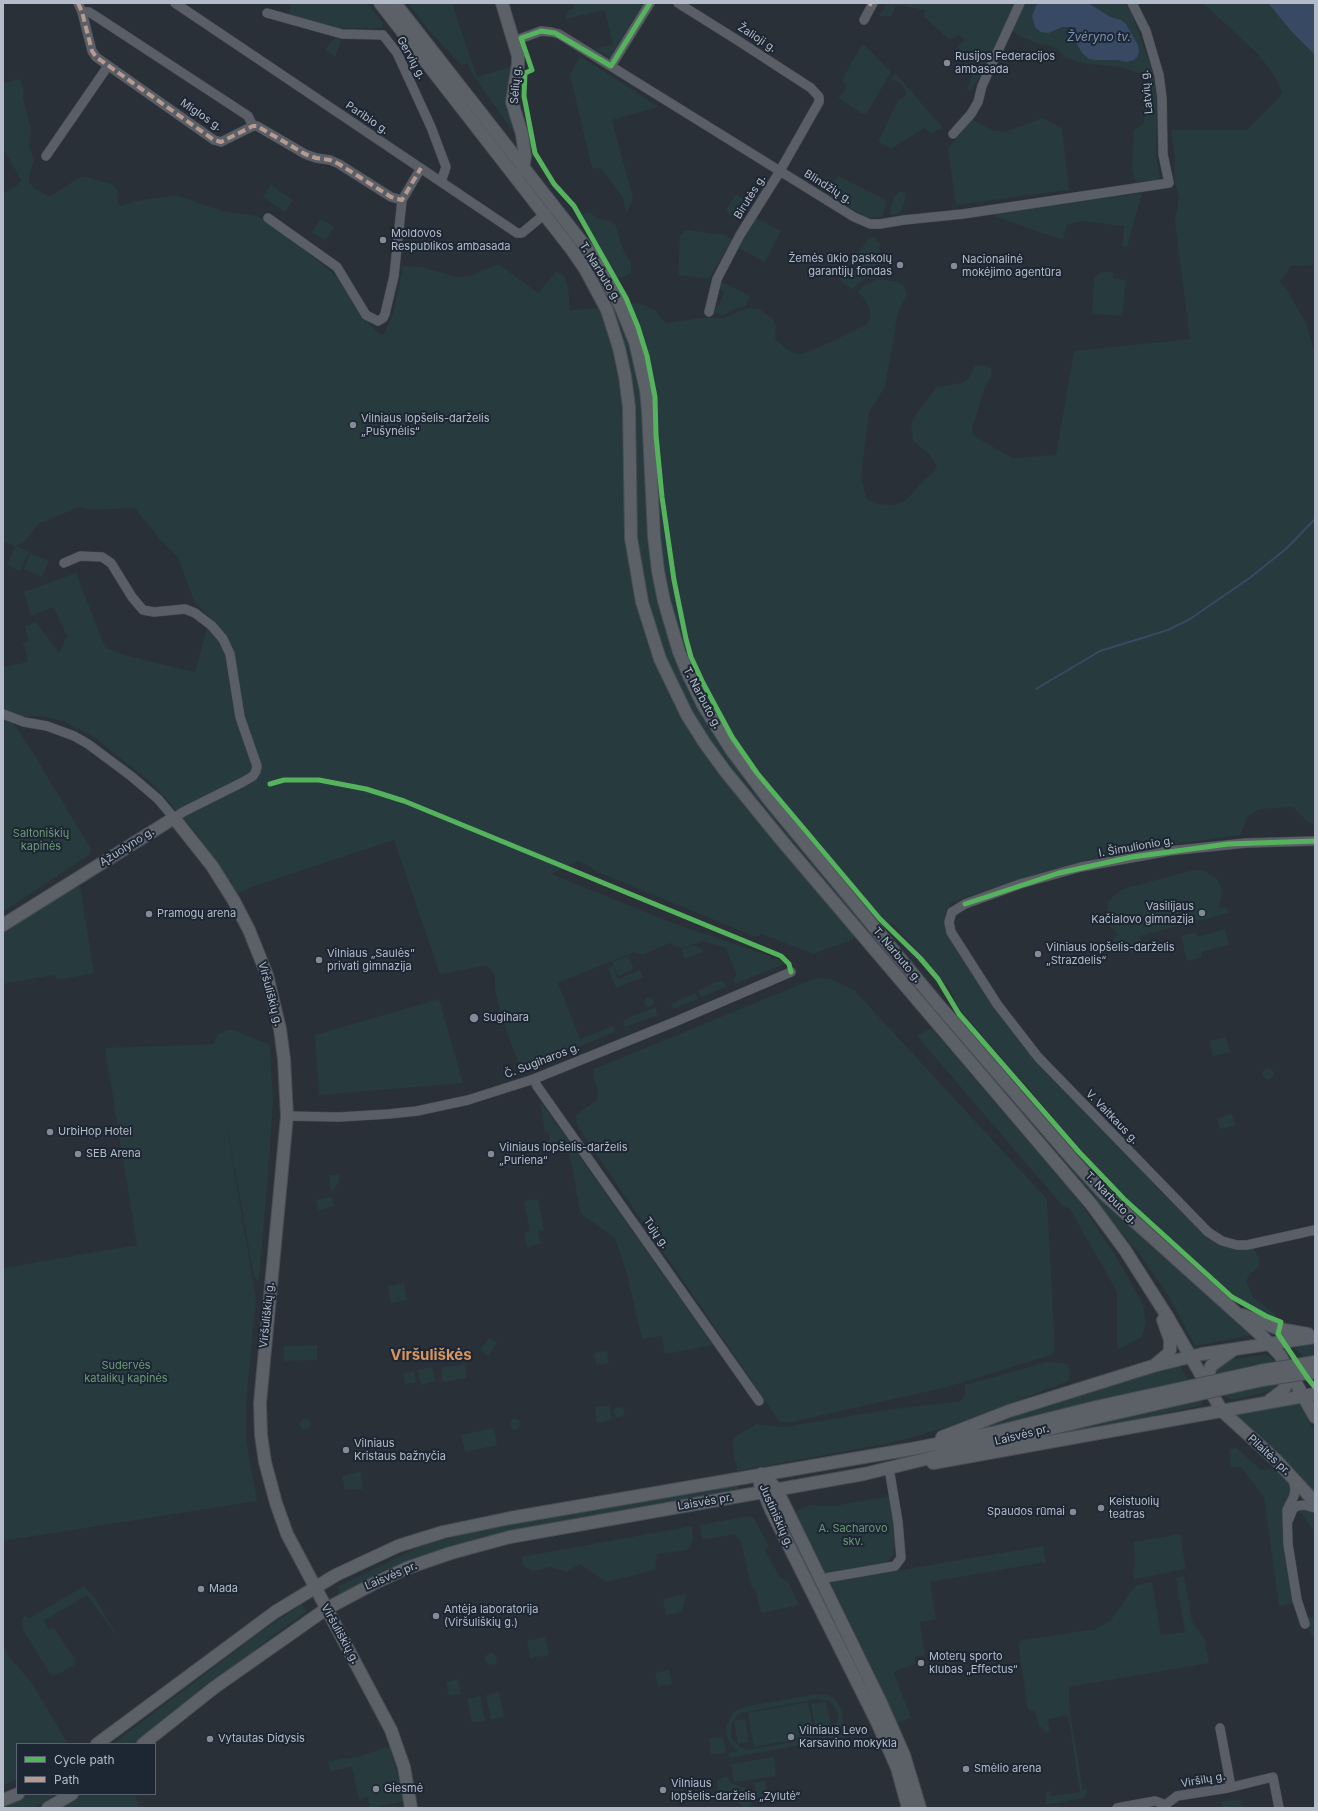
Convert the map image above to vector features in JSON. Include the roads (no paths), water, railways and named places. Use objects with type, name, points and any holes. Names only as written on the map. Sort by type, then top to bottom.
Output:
[{"type":"main road","name":"T. Narbuto g.","points":[[380,3],[546,214],[572,250],[595,286],[607,310],[619,348],[625,376],[629,407],[630,538],[636,574],[642,602],[660,658],[687,715],[724,771],[1091,1204],[1125,1250],[1222,1411]]},
{"type":"main road","name":"T. Narbuto g.","points":[[395,3],[592,255],[620,305],[635,342],[642,371],[648,411],[654,536],[658,571],[664,601],[681,658],[703,705],[717,728],[749,775],[769,800],[937,1003],[1074,1161],[1114,1204],[1269,1343],[1280,1354],[1289,1369],[1310,1395]]},
{"type":"main road","name":"Sėlių g.","points":[[502,3],[514,41],[518,64],[512,102],[522,134],[526,156],[522,183]]},
{"type":"main road","name":"Ąžuolyno g.","points":[[3,925],[174,818]]},
{"type":"main road","name":"Viršuliškių g.","points":[[174,818],[190,836],[224,884],[234,901],[267,975],[280,1029],[284,1059],[287,1116],[279,1211],[264,1344],[260,1403],[261,1435],[265,1462],[280,1516],[314,1587],[391,1730],[404,1767],[411,1808]]},
{"type":"main road","points":[[1153,1366],[1167,1355],[1170,1346],[1170,1340],[1154,1296]]},
{"type":"main road","points":[[1230,1307],[1246,1316],[1279,1329],[1315,1336]]},
{"type":"main road","name":"Laisvės pr.","points":[[911,1450],[1009,1411],[1153,1366],[1189,1357],[1315,1336]]},
{"type":"main road","points":[[1212,1395],[1207,1378],[1211,1366],[1224,1355],[1238,1348]]},
{"type":"main road","name":"Laisvės pr.","points":[[144,1743],[214,1688],[326,1609],[360,1590],[407,1568],[451,1553],[510,1537],[763,1493],[889,1468],[1098,1412],[1260,1371],[1315,1362]]},
{"type":"main road","points":[[1264,1403],[1282,1391],[1289,1369]]},
{"type":"main road","name":"Laisvės pr.","points":[[99,1743],[251,1628],[314,1587],[349,1568],[398,1546],[443,1532],[529,1514],[760,1474],[911,1450],[1098,1412],[1315,1372]]},
{"type":"main road","points":[[904,1464],[941,1463],[1310,1395],[1315,1416]]},
{"type":"main road","name":"Pilaitės pr.","points":[[1222,1411],[1293,1477],[1315,1502]]},
{"type":"main road","name":"Justiniškių g.","points":[[760,1474],[777,1490],[893,1730],[912,1778],[920,1808]]},
{"type":"main road","name":"Justiniškių g.","points":[[760,1474],[760,1484],[763,1493],[877,1722],[897,1768],[908,1808]]},
{"type":"main road","points":[[3,1800],[16,1795]]},
{"type":"main road","points":[[48,1808],[70,1795]]},
{"type":"street","name":"Miglos g.","points":[[78,3],[82,12],[92,51],[96,57],[108,66],[218,142],[254,126]]},
{"type":"street","name":"Paribio g.","points":[[175,3],[517,233],[522,233],[546,214]]},
{"type":"street","points":[[611,66],[650,3]]},
{"type":"street","name":"Žalioji g.","points":[[678,3],[811,88],[819,98]]},
{"type":"street","points":[[953,134],[971,114],[978,102],[988,72],[1020,3]]},
{"type":"street","name":"Latvių g.","points":[[1132,3],[1146,31],[1159,75],[1162,98],[1163,154],[1169,183]]},
{"type":"street","points":[[864,20],[872,4]]},
{"type":"street","points":[[82,12],[94,14],[248,116],[254,126],[262,128],[304,154],[330,160],[339,164],[391,197],[402,200]]},
{"type":"street","name":"Gervių g.","points":[[267,13],[342,34],[383,35],[397,53],[431,127],[446,167],[441,182]]},
{"type":"street","name":"Blindžių g.","points":[[514,41],[537,32],[551,32],[573,42],[854,217],[870,224],[963,214],[1169,183]]},
{"type":"street","points":[[46,156],[108,66]]},
{"type":"street","name":"Birutės g.","points":[[708,312],[717,279],[740,235],[780,171],[819,102],[819,98]]},
{"type":"street","points":[[268,218],[337,267],[366,315],[378,321],[383,318],[385,314],[394,276],[402,200],[421,168]]},
{"type":"street","name":"Ąžuolyno g.","points":[[64,563],[80,556],[102,557],[111,563],[132,597],[143,610],[154,612],[185,609],[195,613],[212,626],[227,646],[232,661],[240,716],[257,766],[253,776],[244,782],[183,812],[174,818]]},
{"type":"street","points":[[3,714],[24,722],[60,731],[74,736],[88,744],[131,776],[158,799],[174,818]]},
{"type":"street","name":"I. Šimulionio g.","points":[[950,917],[958,907],[990,894],[1081,867],[1169,851],[1246,843],[1315,841]]},
{"type":"street","name":"V. Vaitkaus g.","points":[[950,917],[950,928],[967,957],[997,1004],[1038,1057],[1208,1232],[1222,1241],[1237,1245],[1315,1230]]},
{"type":"street","name":"Č. Sugiharos g.","points":[[287,1116],[361,1116],[417,1111],[468,1100],[534,1079],[792,972]]},
{"type":"street","name":"Tujų g.","points":[[534,1079],[550,1104],[759,1401]]},
{"type":"street","points":[[820,1579],[895,1566],[901,1558],[898,1522],[889,1468]]},
{"type":"street","points":[[1293,1477],[1295,1490],[1287,1510],[1288,1544],[1299,1610],[1305,1624]]},
{"type":"street","points":[[1287,1526],[1293,1509],[1304,1505],[1315,1508]]},
{"type":"street","points":[[1220,1728],[1231,1787]]},
{"type":"street","name":"Viršilų g.","points":[[1117,1808],[1149,1802],[1161,1803],[1165,1807],[1177,1796],[1231,1787],[1273,1777],[1279,1808]]},
{"type":"water","name":"Žvėryno tv.","points":[[1037,3],[1088,3],[1111,17],[1121,20],[1126,24],[1138,45],[1139,52],[1137,57],[1134,60],[1127,62],[1117,60],[1089,59],[1083,54],[1077,45],[1073,32],[1068,27],[1063,27],[1048,33],[1041,32],[1035,27],[1032,16]]},
{"type":"water","points":[[1268,3],[1315,3],[1315,55],[1291,31]]},
{"type":"waterway","points":[[1036,689],[1100,651],[1168,630],[1190,619],[1251,577],[1287,548],[1315,519]]},
{"type":"place","name":"Rusijos Federacijos ambasada","points":[[947,63]]},
{"type":"place","name":"Moldovos Respublikos ambasada","points":[[383,240]]},
{"type":"place","name":"Žemės ūkio paskolų garantijų fondas","points":[[900,265]]},
{"type":"place","name":"Nacionalinė mokėjimo agentūra","points":[[954,266]]},
{"type":"place","name":"Vilniaus lopšelis-darželis „Pušynėlis“","points":[[353,425]]},
{"type":"place","name":"Vasilijaus Kačialovo gimnazija","points":[[1202,913]]},
{"type":"place","name":"Pramogų arena","points":[[149,914]]},
{"type":"place","name":"Vilniaus lopšelis-darželis „Strazdelis“","points":[[1038,954]]},
{"type":"place","name":"Vilniaus „Saulės” privati gimnazija","points":[[319,960]]},
{"type":"place","name":"Sugihara","points":[[474,1018]]},
{"type":"place","name":"UrbiHop Hotel","points":[[50,1132]]},
{"type":"place","name":"SEB Arena","points":[[78,1154]]},
{"type":"place","name":"Vilniaus lopšelis-darželis „Puriena“","points":[[491,1154]]},
{"type":"place","name":"Vilniaus Kristaus bažnyčia","points":[[346,1450]]},
{"type":"place","name":"Keistuolių teatras","points":[[1101,1508]]},
{"type":"place","name":"Spaudos rūmai","points":[[1073,1512]]},
{"type":"place","name":"Mada","points":[[201,1589]]},
{"type":"place","name":"Antėja laboratorija (Viršuliškių g.)","points":[[436,1616]]},
{"type":"place","name":"Moterų sporto klubas „Effectus“","points":[[921,1663]]},
{"type":"place","name":"Vilniaus Levo Karsavino mokykla","points":[[791,1737]]},
{"type":"place","name":"Vytautas Didysis","points":[[210,1739]]},
{"type":"place","name":"Smėlio arena","points":[[966,1769]]},
{"type":"place","name":"Giesmė","points":[[376,1789]]},
{"type":"place","name":"Vilniaus lopšelis-darželis „Zylutė“","points":[[663,1790]]},
{"type":"district","name":"Viršuliškės","points":[[431,1355]]},
{"type":"park label","name":"Saltoniškių kapinės","points":[[41,840]]},
{"type":"park label","name":"Sudervės katalikų kapinės","points":[[126,1372]]},
{"type":"park label","name":"A. Sacharovo skv.","points":[[853,1535]]}]
